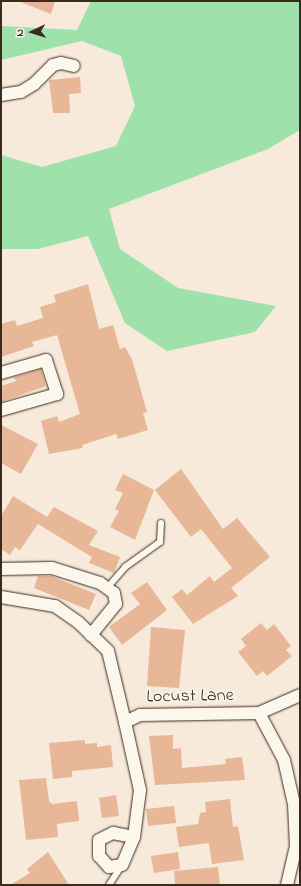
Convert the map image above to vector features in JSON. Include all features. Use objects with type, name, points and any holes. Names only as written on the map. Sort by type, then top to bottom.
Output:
[{"type":"street","points":[[1,95],[21,92],[52,65],[61,63],[74,66]]},
{"type":"street","points":[[1,373],[46,360],[57,394],[1,410]]},
{"type":"street","points":[[1,569],[52,568],[107,588],[114,593],[116,604],[91,635]]},
{"type":"street","name":"Locust Lane","points":[[1,597],[55,606],[108,651],[125,722],[140,715],[259,713],[300,695]]},
{"type":"street","points":[[259,713],[284,760],[294,804],[296,846],[286,885]]},
{"type":"street","points":[[125,722],[140,790],[134,837],[122,865],[109,867],[103,863],[99,840],[113,832],[134,837]]},
{"type":"lane","points":[[107,588],[125,567],[160,542],[161,523]]},
{"type":"lane","points":[[109,885],[122,865]]},
{"type":"green space","points":[[91,1],[300,1],[300,130],[268,149],[109,209],[120,249],[178,288],[276,306],[255,332],[167,351],[125,323],[88,236],[38,249],[1,249],[1,155],[42,167],[116,146],[135,106],[121,56],[82,41],[1,60],[1,26],[77,30]]},
{"type":"building","points":[[18,1],[55,1],[51,14]]},
{"type":"building","points":[[80,77],[81,93],[69,94],[70,113],[53,113],[49,80]]},
{"type":"building","points":[[88,284],[99,329],[113,325],[120,349],[125,347],[132,359],[147,412],[143,413],[148,430],[118,439],[116,434],[82,445],[83,448],[49,454],[41,421],[57,416],[59,422],[80,414],[57,335],[32,342],[34,346],[1,357],[1,324],[15,320],[17,326],[43,318],[40,307],[56,302],[54,295]]},
{"type":"building","points":[[41,369],[46,386],[1,402],[1,386],[16,381],[14,377]]},
{"type":"building","points":[[1,425],[38,444],[21,474],[1,463]]},
{"type":"building","points":[[181,469],[223,529],[237,518],[270,557],[231,588],[238,596],[193,624],[172,597],[182,589],[187,595],[210,576],[214,582],[232,568],[201,529],[191,537],[155,490]]},
{"type":"building","points":[[123,474],[154,490],[135,540],[110,527],[119,511],[115,509],[123,493],[115,490]]},
{"type":"building","points":[[13,496],[47,517],[54,507],[98,531],[89,545],[120,557],[114,573],[89,563],[92,557],[38,524],[20,550],[15,547],[10,555],[1,549],[1,516]]},
{"type":"building","points":[[38,576],[51,576],[96,594],[89,610],[34,588]]},
{"type":"building","points":[[147,582],[167,610],[122,645],[109,627],[140,604],[131,593]]},
{"type":"building","points":[[261,623],[267,630],[274,624],[291,646],[286,650],[292,656],[267,676],[263,671],[257,676],[238,652],[246,646],[241,639]]},
{"type":"building","points":[[151,627],[185,630],[179,688],[147,686]]},
{"type":"building","points":[[173,735],[173,749],[181,748],[182,768],[226,764],[225,759],[242,757],[245,780],[155,785],[149,736]]},
{"type":"building","points":[[85,740],[85,744],[97,743],[97,747],[111,745],[113,767],[72,771],[72,777],[53,779],[49,743]]},
{"type":"building","points":[[46,778],[49,801],[52,804],[77,801],[79,821],[57,824],[58,837],[26,840],[19,780]]},
{"type":"building","points":[[116,795],[119,816],[102,818],[99,798]]},
{"type":"building","points":[[230,799],[233,827],[238,826],[244,860],[212,864],[209,843],[179,847],[176,827],[198,824],[200,813],[206,812],[205,802]]},
{"type":"building","points":[[174,806],[176,823],[148,826],[146,809]]},
{"type":"building","points":[[48,852],[69,885],[10,885],[30,873],[27,869]]},
{"type":"building","points":[[178,852],[180,869],[154,873],[151,856]]},
{"type":"building","points":[[218,867],[220,885],[175,885],[174,871]]}]
